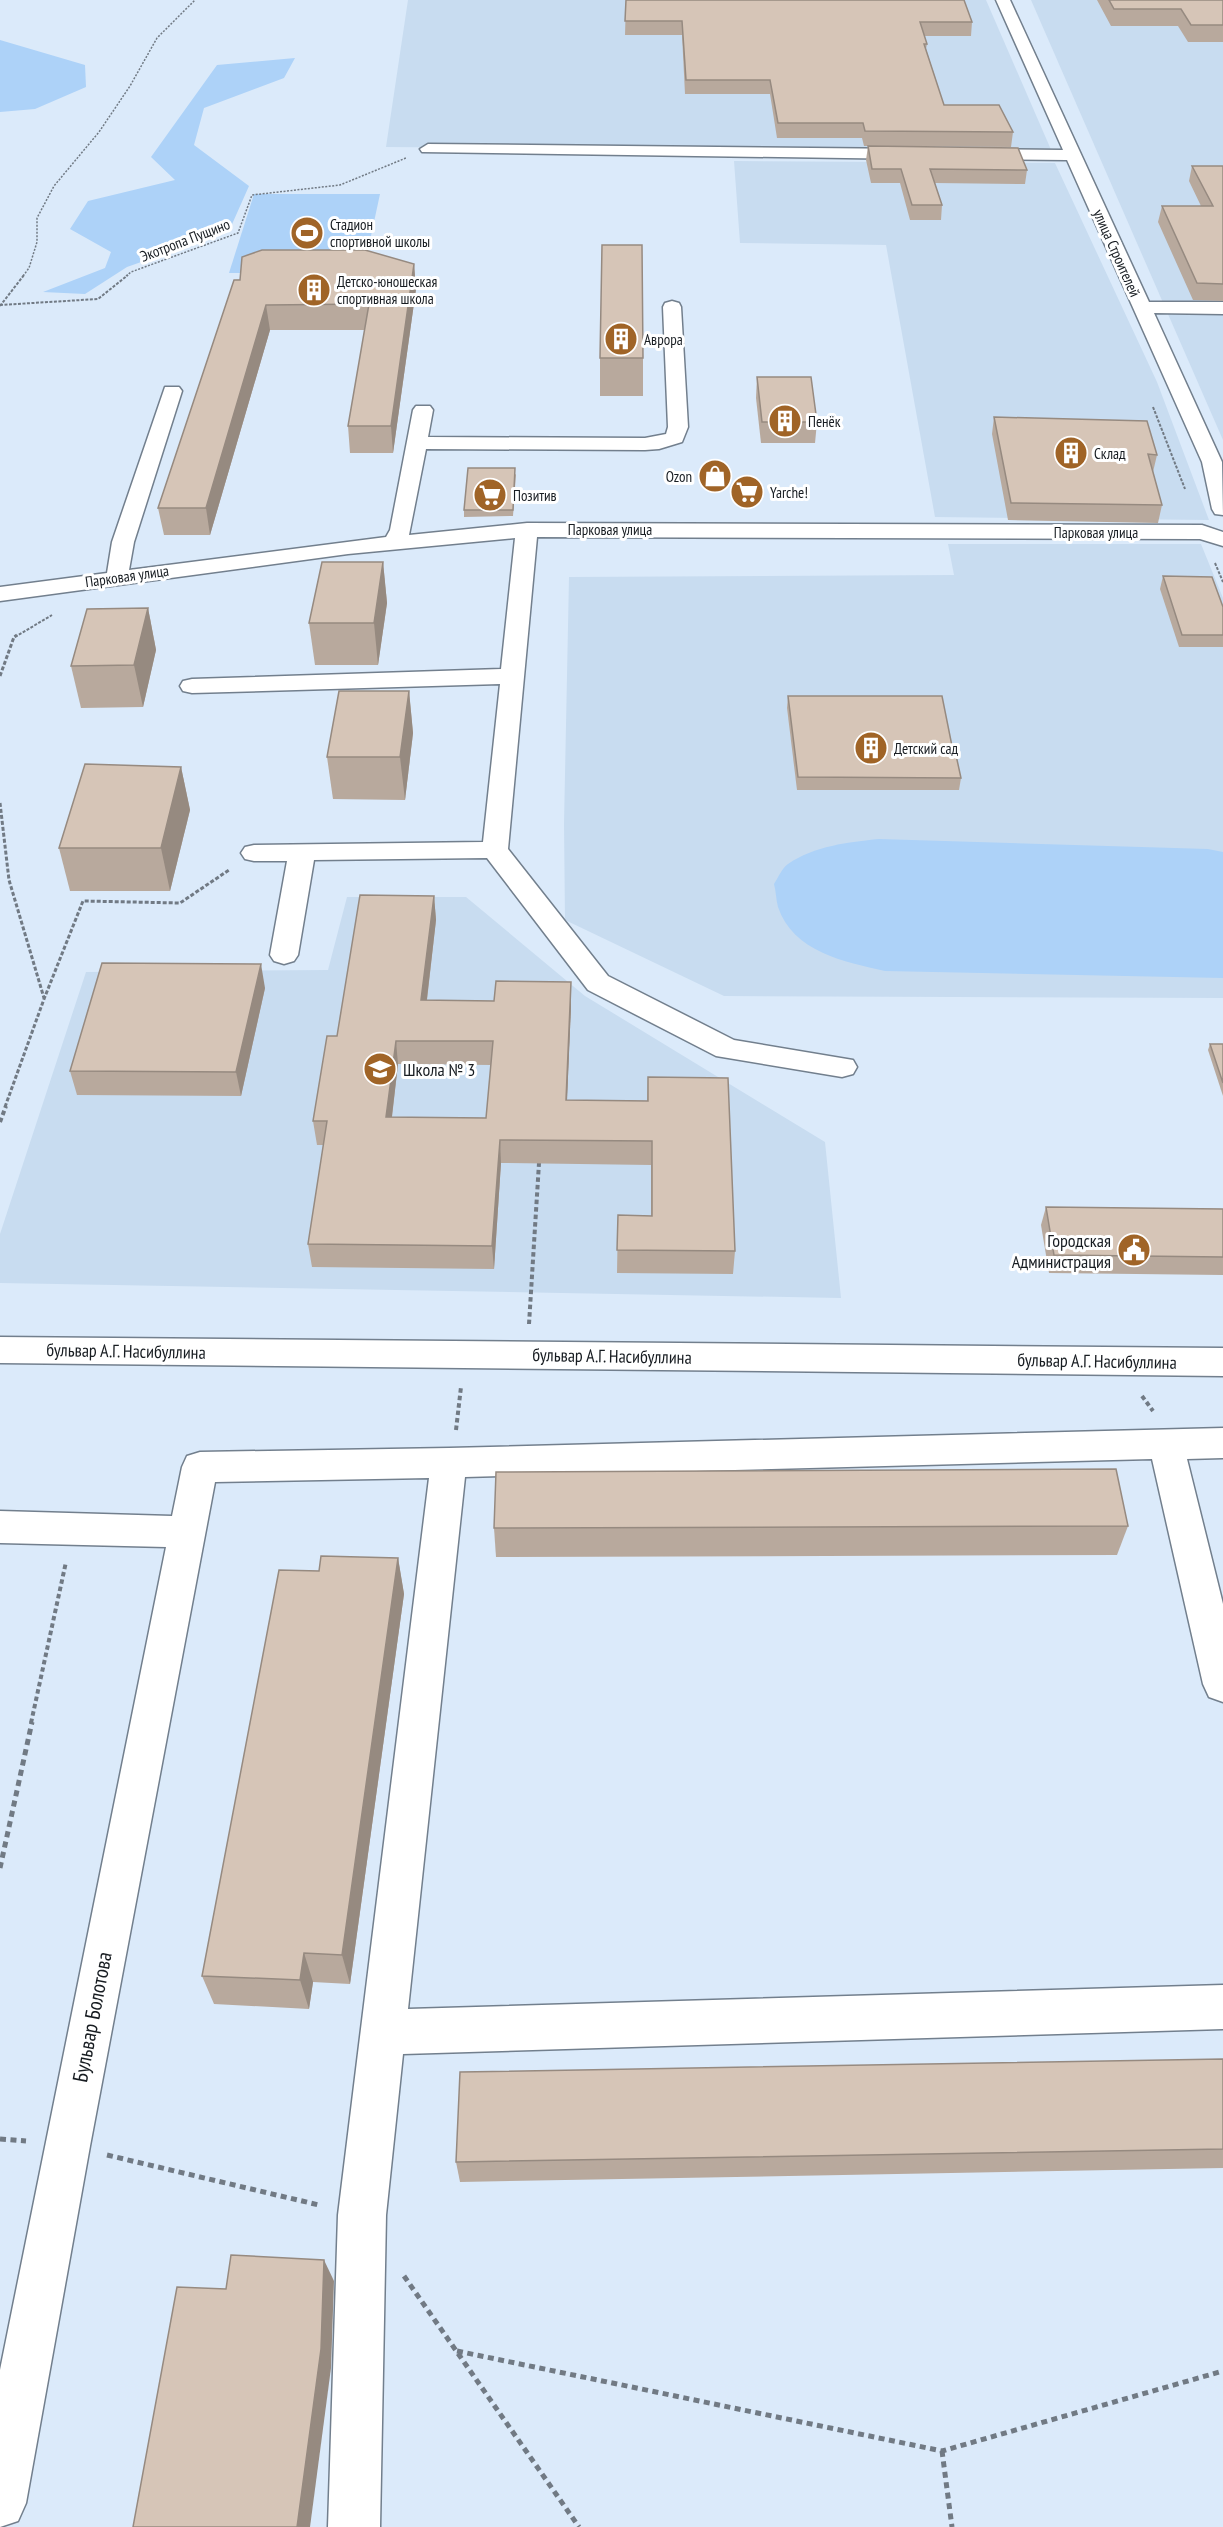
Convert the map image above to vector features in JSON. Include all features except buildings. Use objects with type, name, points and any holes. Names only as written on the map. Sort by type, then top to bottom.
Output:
[{"type":"street","name":"улица Строителей","points":[[1003,0],[1141,307],[1218,462],[1223,509]]},
{"type":"street","points":[[428,149],[923,154]]},
{"type":"street","points":[[959,154],[1073,155]]},
{"type":"street","points":[[417,443],[645,444],[675,438],[678,427],[672,307]]},
{"type":"street","points":[[1141,307],[1223,308]]},
{"type":"street","points":[[119,578],[118,567],[123,542],[172,391]]},
{"type":"street","points":[[394,542],[401,530],[423,410]]},
{"type":"street","points":[[527,530],[495,850],[598,983],[727,1049],[842,1067]]},
{"type":"street","name":"Парковая улица","points":[[0,594],[394,542],[527,530],[1202,532],[1223,539]]},
{"type":"street","points":[[192,686],[513,676]]},
{"type":"street","points":[[254,853],[495,850]]},
{"type":"street","points":[[284,955],[302,852]]},
{"type":"street","name":"бульвар А.Г. Насибуллина","points":[[0,1350],[1223,1362]]},
{"type":"street","points":[[354,2527],[362,2215],[453,1444],[1223,1443]]},
{"type":"street","name":"Бульвар Болотова","points":[[0,2503],[69,2134],[200,1467],[453,1444]]},
{"type":"street","points":[[1172,1444],[1223,1684]]},
{"type":"street","points":[[0,1527],[187,1532]]},
{"type":"street","points":[[383,2032],[1223,2007]]},
{"type":"path","name":"Экотропа Пущино","points":[[0,306],[29,268],[36,242],[37,218],[54,186],[99,132],[130,86],[157,38],[195,0]]},
{"type":"path","name":"Экотропа Пущино","points":[[0,306],[98,299],[131,272],[238,233],[252,195],[340,184],[428,149]]},
{"type":"path","points":[[0,676],[14,637],[56,613]]},
{"type":"path","points":[[0,803],[9,880],[44,999]]},
{"type":"path","points":[[0,1122],[44,999],[83,901],[180,903],[254,853]]},
{"type":"path","points":[[529,1321],[539,1163]]},
{"type":"path","points":[[1116,1361],[1172,1444]]},
{"type":"path","points":[[453,1444],[461,1391]]},
{"type":"path","points":[[0,1868],[73,1529]]},
{"type":"path","points":[[457,2351],[942,2451],[1223,2371]]},
{"type":"path","points":[[942,2451],[952,2527]]},
{"type":"shaded area","points":[[408,0],[986,0],[1052,152],[386,147]]},
{"type":"shaded area","points":[[1031,0],[1223,0],[1223,440],[1140,250]]},
{"type":"shaded area","points":[[0,40],[85,65],[86,87],[35,109],[0,112]]},
{"type":"shaded area","points":[[295,58],[284,78],[204,108],[194,145],[249,186],[229,231],[127,267],[85,294],[43,292],[105,268],[111,252],[70,229],[88,201],[175,180],[151,157],[217,65]]},
{"type":"shaded area","points":[[734,161],[1055,163],[1157,382],[1209,520],[935,517],[886,245],[740,243]]},
{"type":"shaded area","name":"Стадион спортивной школы","points":[[254,194],[380,194],[363,273],[229,273]]},
{"type":"shaded area","points":[[948,544],[1201,544],[1223,598],[1223,998],[724,996],[565,920],[564,824],[569,577],[954,575]]},
{"type":"shaded area","points":[[879,839],[1208,849],[1223,852],[1223,978],[885,971],[838,959],[808,945],[795,935],[785,922],[778,907],[774,884],[782,871],[798,858],[820,849],[844,843]]},
{"type":"shaded area","name":"Школа № 3","points":[[347,897],[466,897],[585,996],[825,1142],[841,1298],[0,1283],[0,1234],[86,972],[328,970]]},
{"type":"place","name":"Стадион спортивной школы","points":[[307,233]]},
{"type":"place","name":"Детско-юношеская спортивная школа","points":[[314,290]]},
{"type":"place","name":"Аврора","points":[[621,339]]},
{"type":"place","name":"Пенёк","points":[[785,421]]},
{"type":"place","name":"Склад","points":[[1071,453]]},
{"type":"place","name":"Ozon","points":[[715,476]]},
{"type":"place","name":"Yarche!","points":[[747,492]]},
{"type":"place","name":"Позитив","points":[[490,495]]},
{"type":"place","name":"Детский сад","points":[[871,748]]},
{"type":"place","name":"Школа № 3","points":[[380,1069]]},
{"type":"place","name":"Городская Администрация","points":[[1134,1250]]}]
